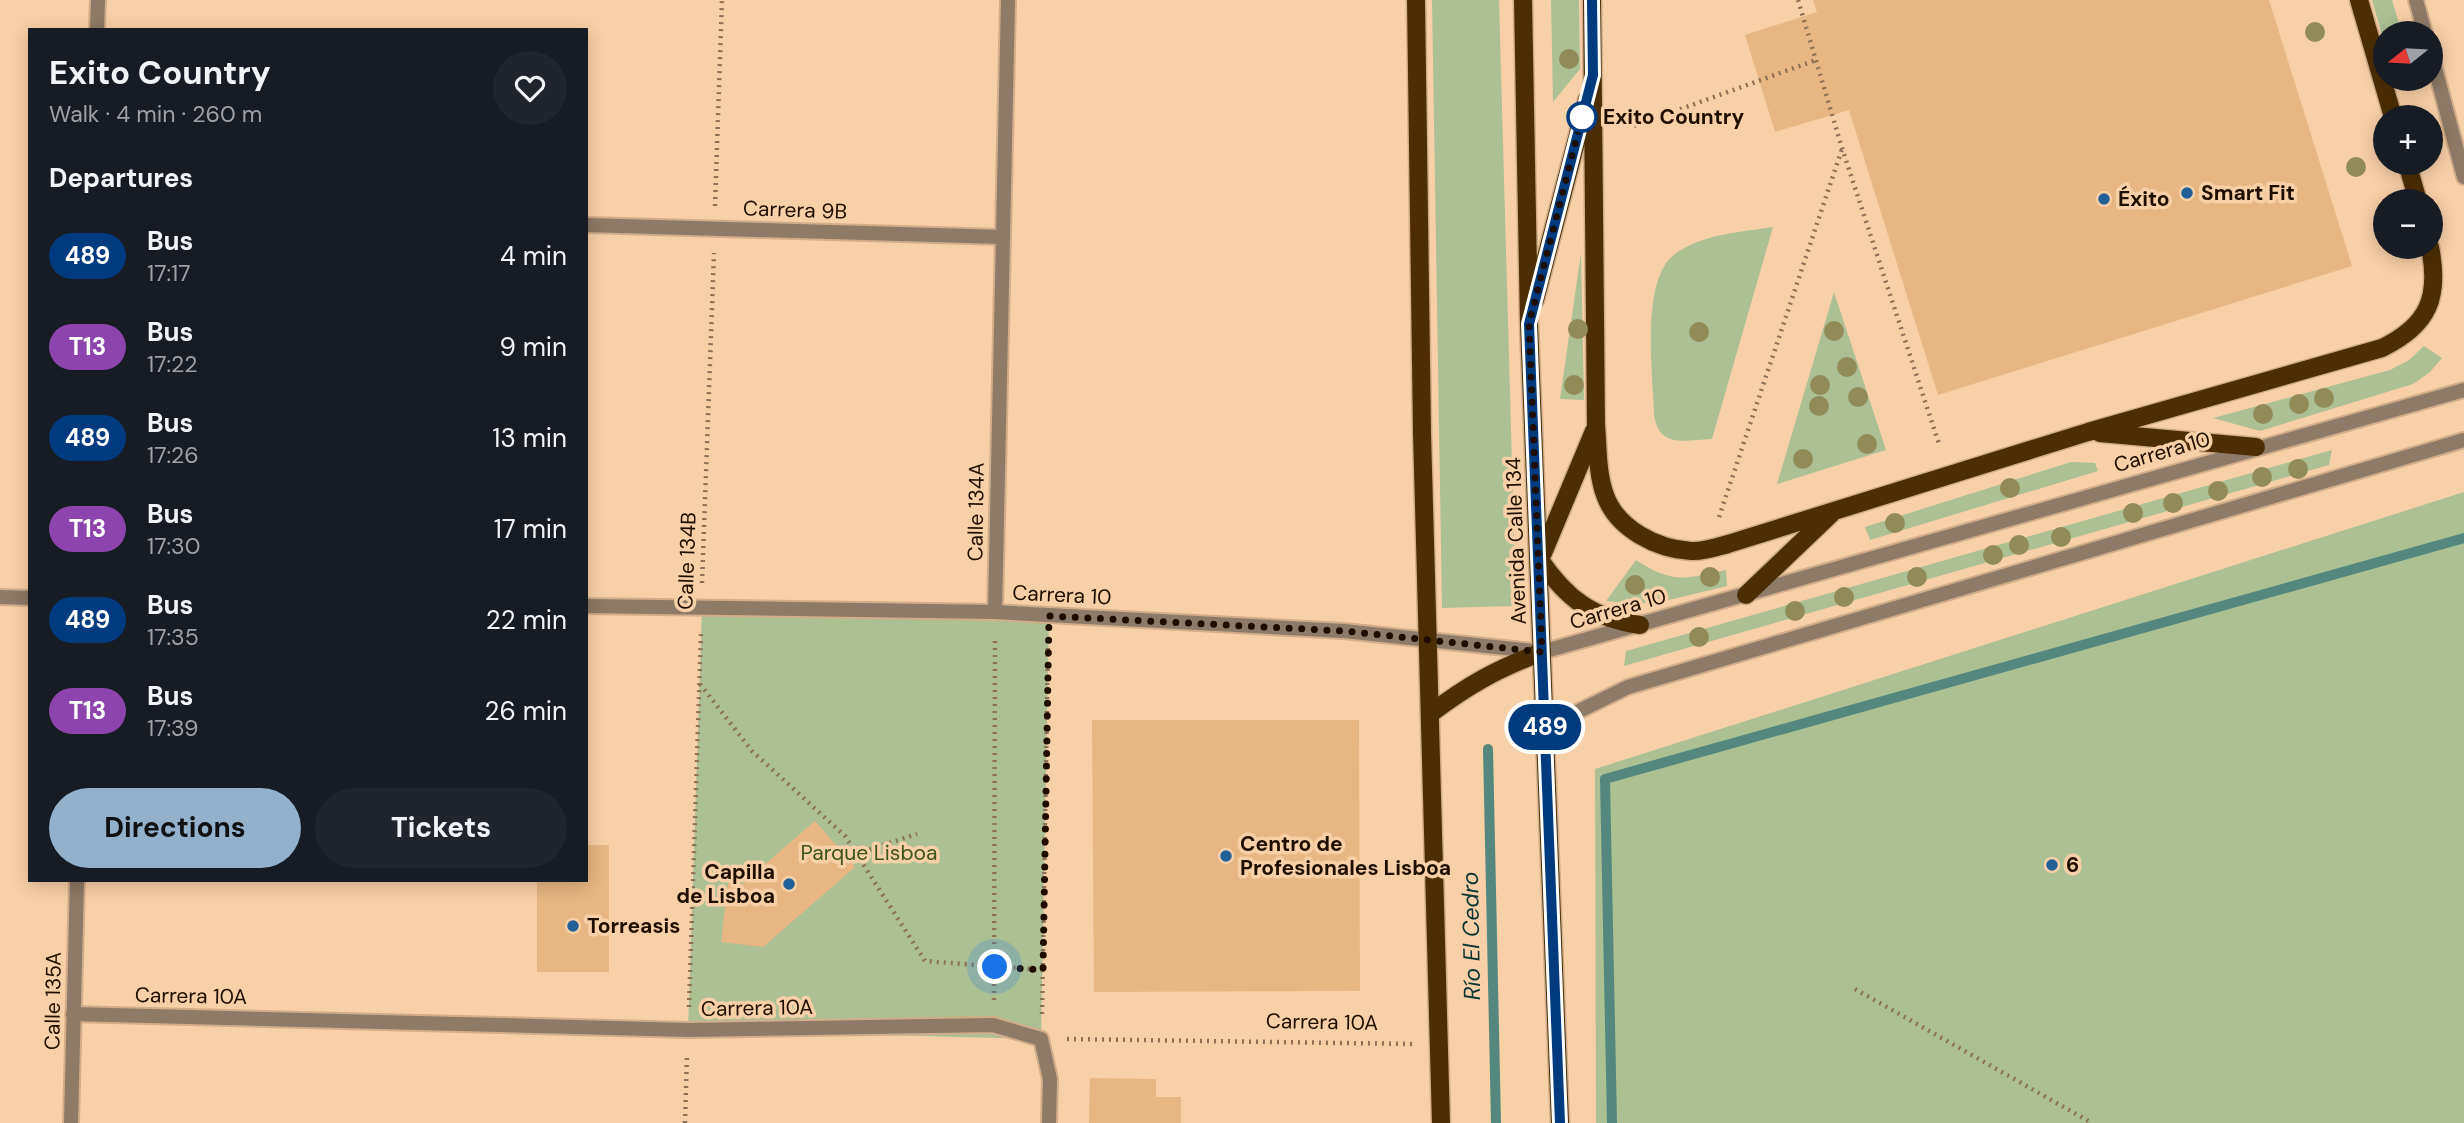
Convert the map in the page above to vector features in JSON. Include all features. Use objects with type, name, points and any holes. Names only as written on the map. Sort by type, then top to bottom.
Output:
[{"type":"main road","points":[[1416,0],[1422,433],[1441,1123]]},
{"type":"main road","name":"Avenida Calle 134","points":[[1524,0],[1529,324],[1560,1123]]},
{"type":"main road","points":[[1592,0],[1597,425],[1600,475],[1605,496],[1613,511],[1632,529],[1659,545],[1693,552],[1728,544],[2088,432],[2382,348],[2397,341],[2427,312],[2433,288],[2433,259]]},
{"type":"main road","points":[[2360,0],[2390,105]]},
{"type":"main road","points":[[1529,324],[1593,75]]},
{"type":"main road","points":[[1597,425],[1540,560],[1556,584],[1577,603],[1607,618],[1640,625]]},
{"type":"main road","points":[[2088,432],[2256,447]]},
{"type":"main road","points":[[1746,595],[1836,509]]},
{"type":"main road","points":[[1430,714],[1502,667],[1542,652]]},
{"type":"street","points":[[97,28],[98,0]]},
{"type":"street","name":"Calle 134A","points":[[995,612],[1008,0]]},
{"type":"street","points":[[2416,0],[2422,21]]},
{"type":"street","points":[[2441,91],[2464,177]]},
{"type":"street","name":"Carrera 9B","points":[[588,225],[1003,237]]},
{"type":"street","name":"Carrera 10","points":[[588,606],[995,612],[1344,631],[1542,652],[2464,390]]},
{"type":"street","points":[[1546,746],[1577,712],[1628,687],[2464,440]]},
{"type":"street","points":[[0,597],[28,597]]},
{"type":"street","name":"Calle 135A","points":[[71,1123],[77,882]]},
{"type":"street","name":"Carrera 10A","points":[[73,1014],[688,1030],[993,1025],[1041,1039]]},
{"type":"street","points":[[1041,1039],[1051,1079],[1049,1123]]},
{"type":"path","name":"Calle 134B","points":[[685,1123],[722,0]]},
{"type":"path","points":[[1798,0],[1842,148],[1940,447]]},
{"type":"path","points":[[1634,126],[1816,60]]},
{"type":"path","points":[[1719,517],[1842,148]]},
{"type":"path","points":[[993,1025],[995,612]]},
{"type":"path","points":[[1041,1039],[1049,616]]},
{"type":"path","points":[[700,684],[752,751],[845,836],[925,961],[1043,970]]},
{"type":"path","points":[[856,854],[917,834]]},
{"type":"path","points":[[1855,989],[2092,1123]]},
{"type":"path","name":"Carrera 10A","points":[[1041,1039],[1439,1045]]},
{"type":"green space","points":[[1432,0],[1499,0],[1516,606],[1442,608]]},
{"type":"green space","points":[[1551,0],[1579,0],[1580,69],[1553,102]]},
{"type":"green space","points":[[2372,0],[2392,0],[2398,21],[2378,21]]},
{"type":"green space","points":[[1773,227],[1712,439],[1684,441],[1668,438],[1657,426],[1654,415],[1651,353],[1653,305],[1664,266],[1675,254],[1697,242]]},
{"type":"green space","points":[[1581,253],[1584,400],[1560,399]]},
{"type":"green space","points":[[1834,292],[1886,450],[1777,484]]},
{"type":"green space","points":[[2424,346],[2442,358],[2430,372],[2413,384],[2260,431],[2213,418],[2390,370],[2409,360]]},
{"type":"green space","points":[[2332,450],[2329,465],[1624,666],[1626,651]]},
{"type":"green space","points":[[2071,462],[2095,463],[2098,471],[1870,540],[1865,527]]},
{"type":"green space","points":[[2464,492],[2464,1123],[1596,1123],[1595,769]]},
{"type":"green space","points":[[1636,560],[1660,573],[1679,577],[1726,570],[1727,586],[1639,604],[1606,601]]},
{"type":"green space","name":"Parque Lisboa","points":[[702,608],[1049,616],[1041,1039],[688,1030]]},
{"type":"building","name":"Éxito","points":[[1813,0],[2269,0],[2352,266],[1938,395],[1849,110],[1775,132],[1745,35],[1817,12]]},
{"type":"building","name":"Centro de Profesionales Lisboa","points":[[1092,720],[1359,720],[1360,991],[1094,992]]},
{"type":"building","name":"Capilla de Lisboa","points":[[815,821],[855,867],[763,947],[721,942],[728,883],[742,884]]},
{"type":"building","name":"Torreasis","points":[[588,845],[609,845],[609,972],[537,972],[537,882],[588,882]]},
{"type":"building","points":[[1090,1078],[1156,1079],[1156,1097],[1181,1097],[1181,1123],[1089,1123]]},
{"type":"waterway","points":[[1612,1123],[1605,779],[2464,538]]},
{"type":"waterway","name":"Río El Cedro","points":[[1488,749],[1496,1123]]},
{"type":"bus line","name":"489","points":[[1560,1123],[1529,324],[1593,75],[1592,0]]},
{"type":"place","name":"Exito Country","points":[[1582,117]]},
{"type":"place","name":"Smart Fit","points":[[2187,193]]},
{"type":"place","name":"Éxito","points":[[2104,199]]},
{"type":"place","name":"Centro de Profesionales Lisboa","points":[[1226,856]]},
{"type":"place","name":"6","points":[[2052,865]]},
{"type":"place","name":"Capilla de Lisboa","points":[[789,884]]},
{"type":"place","name":"Torreasis","points":[[573,926]]},
{"type":"route","points":[[995,967],[1043,970],[1049,616],[1344,631],[1542,652],[1529,324],[1582,117]]}]
